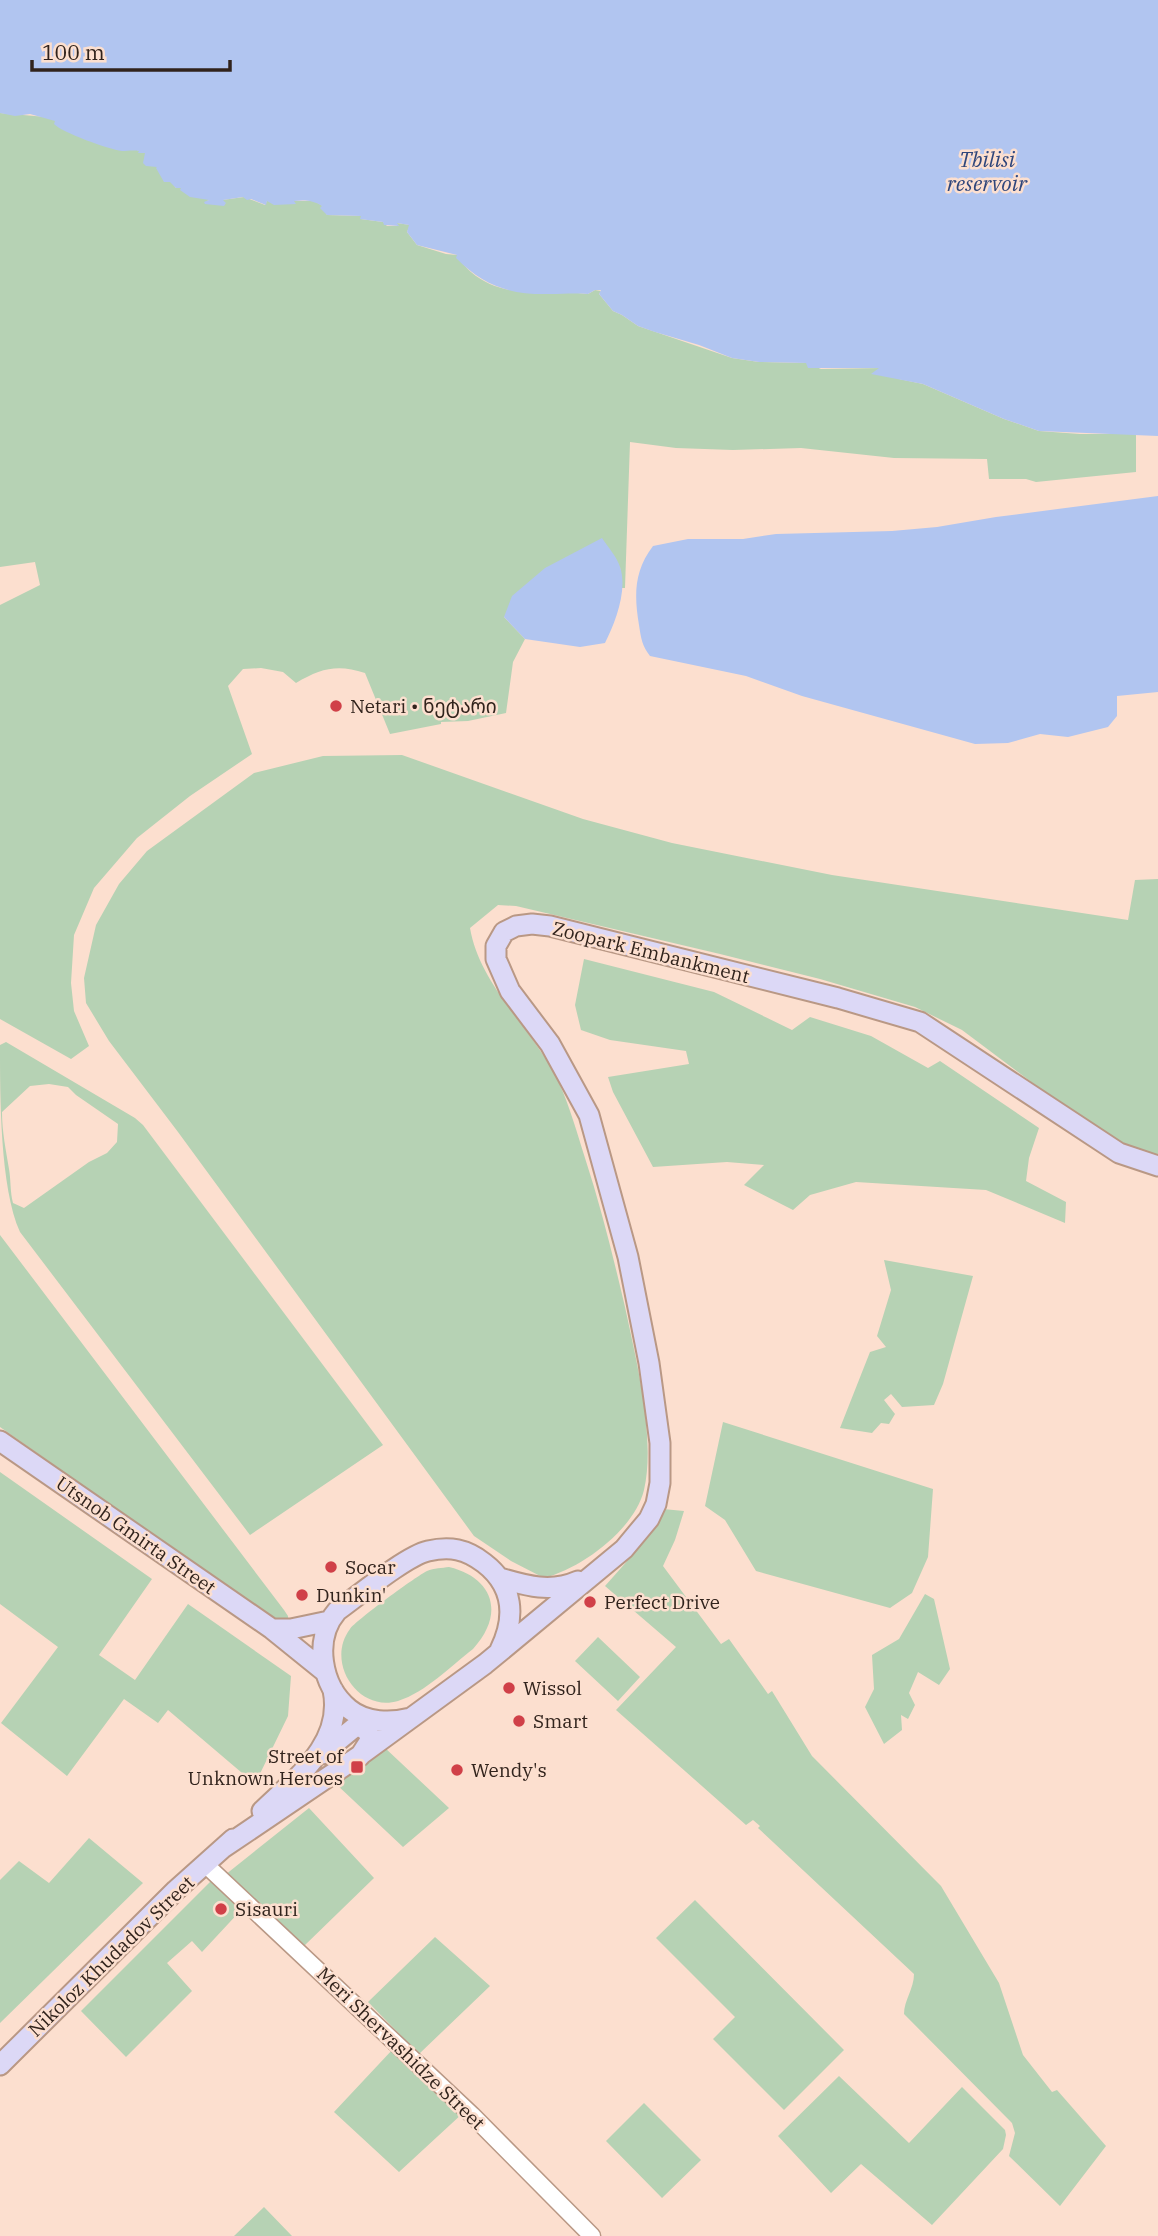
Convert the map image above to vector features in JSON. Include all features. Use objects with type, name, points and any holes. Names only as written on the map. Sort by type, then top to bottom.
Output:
[{"type":"main road","name":"Zoopark Embankment","points":[[597,1570],[624,1549],[649,1519],[656,1504],[660,1483],[660,1443],[649,1363],[628,1257],[589,1115],[550,1044],[510,990],[501,973],[496,959],[496,946],[504,932],[516,926],[550,926],[838,998],[920,1022],[1119,1153],[1158,1166]]},
{"type":"main road","name":"Utsnob Gmirta Street","points":[[0,1441],[272,1629],[324,1671]]},
{"type":"main road","points":[[272,1629],[291,1629],[329,1621],[337,1611],[384,1577],[427,1551],[456,1549],[469,1552],[500,1578],[528,1587],[553,1589],[574,1583],[597,1570]]},
{"type":"main road","name":"Nikoloz Khudadov Street","points":[[223,1848],[412,1718],[498,1653],[597,1570]]},
{"type":"main road","points":[[498,1653],[510,1623],[510,1606],[500,1578]]},
{"type":"main road","name":"Nikoloz Khudadov Street","points":[[329,1621],[323,1646],[324,1671],[333,1690],[349,1710],[383,1721],[412,1718]]},
{"type":"main road","name":"Nikoloz Khudadov Street","points":[[0,2065],[176,1890],[206,1865],[312,1763],[327,1740],[333,1715],[333,1690]]},
{"type":"main road","points":[[312,1763],[356,1726],[365,1729],[370,1735],[367,1748],[359,1756]]},
{"type":"street","name":"Meri Shervashidze Street","points":[[206,1865],[462,2106],[592,2236]]},
{"type":"green space","points":[[0,113],[46,117],[145,153],[176,188],[210,200],[207,201],[224,202],[222,200],[244,197],[265,205],[267,201],[314,201],[323,206],[327,215],[362,216],[361,219],[383,222],[387,226],[397,226],[397,223],[410,225],[407,232],[417,245],[457,255],[471,272],[498,287],[527,292],[588,294],[595,290],[601,291],[599,294],[613,311],[638,326],[732,358],[759,362],[807,363],[821,369],[882,368],[899,379],[923,384],[1039,431],[1136,434],[1136,472],[1036,482],[1026,479],[989,479],[987,459],[894,458],[801,448],[676,448],[630,442],[625,588],[622,588],[620,567],[504,617],[525,639],[513,662],[506,713],[468,721],[441,722],[390,734],[365,673],[330,669],[296,683],[283,672],[261,668],[243,669],[228,686],[252,754],[190,796],[137,838],[94,888],[74,935],[71,983],[74,1011],[89,1046],[71,1059],[0,1019],[0,605],[40,585],[35,562],[0,567]]},
{"type":"green space","points":[[402,755],[583,819],[672,843],[832,875],[1128,920],[1135,880],[1158,879],[1158,1156],[1111,1139],[1091,1127],[962,1030],[915,1007],[820,979],[720,954],[516,906],[498,905],[470,928],[485,970],[548,1063],[570,1111],[602,1213],[625,1307],[643,1398],[648,1447],[644,1490],[638,1505],[630,1519],[604,1545],[574,1566],[544,1578],[511,1561],[474,1536],[109,1041],[86,1003],[84,978],[96,925],[119,884],[147,851],[254,773],[323,756]]},
{"type":"green space","points":[[584,959],[714,992],[792,1030],[810,1017],[871,1036],[928,1068],[940,1061],[1039,1128],[1029,1158],[1026,1181],[1066,1202],[1065,1223],[986,1190],[856,1182],[810,1195],[793,1210],[744,1185],[764,1165],[727,1162],[653,1167],[613,1092],[608,1077],[689,1064],[686,1051],[610,1040],[581,1030],[575,1005]]},
{"type":"green space","points":[[6,1042],[143,1125],[383,1445],[250,1535],[20,1232],[8,1192],[5,1167],[1,1115],[0,1045]],"holes":[[[49,1084],[68,1087],[118,1124],[117,1142],[107,1153],[89,1162],[24,1208],[13,1203],[11,1195],[2,1112],[30,1086]]]},
{"type":"green space","points":[[0,1235],[284,1610],[288,1621],[274,1620],[0,1427]]},
{"type":"green space","points":[[884,1260],[973,1276],[943,1384],[934,1405],[902,1407],[891,1394],[884,1400],[895,1414],[889,1424],[881,1423],[872,1433],[840,1428],[870,1352],[886,1347],[877,1336],[891,1290]]},
{"type":"green space","points":[[723,1422],[933,1489],[928,1557],[912,1593],[890,1608],[756,1571],[725,1520],[705,1506]]},
{"type":"green space","points":[[0,1472],[152,1579],[99,1655],[135,1680],[188,1604],[291,1676],[288,1716],[255,1784],[168,1710],[158,1723],[124,1699],[67,1776],[1,1723],[58,1647],[0,1604]]},
{"type":"green space","points":[[663,1509],[684,1511],[663,1566],[721,1644],[729,1639],[768,1694],[772,1691],[812,1756],[941,1886],[999,1983],[1023,2055],[1052,2092],[1057,2090],[1106,2146],[1060,2206],[1009,2156],[1015,2133],[1012,2123],[904,2014],[914,1974],[758,1828],[760,1826],[753,1820],[746,1825],[616,1710],[676,1647],[605,1586],[637,1550]]},
{"type":"green space","points":[[449,1567],[476,1580],[490,1599],[489,1623],[483,1636],[473,1649],[447,1671],[408,1697],[383,1703],[359,1692],[350,1682],[341,1656],[343,1642],[350,1629],[421,1574],[432,1569]]},
{"type":"green space","points":[[925,1594],[934,1599],[950,1669],[939,1685],[918,1672],[909,1693],[915,1705],[908,1719],[901,1715],[902,1730],[884,1744],[865,1707],[874,1689],[872,1655],[899,1639]]},
{"type":"green space","points":[[598,1637],[640,1677],[618,1701],[575,1661]]},
{"type":"green space","points":[[384,1747],[449,1808],[403,1847],[336,1784]]},
{"type":"green space","points":[[309,1808],[374,1878],[304,1946],[225,1875]]},
{"type":"green space","points":[[89,1838],[143,1883],[0,2023],[0,1880],[19,1861],[49,1883]]},
{"type":"green space","points":[[213,1879],[242,1909],[202,1952],[192,1941],[167,1963],[192,1991],[126,2057],[81,2011]]},
{"type":"green space","points":[[695,1900],[844,2050],[784,2110],[713,2039],[735,2017],[656,1938]]},
{"type":"green space","points":[[435,1937],[490,1986],[419,2054],[368,2002]]},
{"type":"green space","points":[[393,2049],[463,2113],[399,2172],[334,2112]]},
{"type":"green space","points":[[839,2076],[909,2143],[962,2087],[1005,2130],[1003,2149],[932,2225],[861,2164],[831,2193],[778,2136]]},
{"type":"green space","points":[[644,2103],[701,2160],[662,2198],[606,2141]]},
{"type":"green space","points":[[264,2207],[292,2236],[234,2236]]},
{"type":"water","name":"Tbilisi reservoir","points":[[0,0],[1158,0],[1158,436],[1039,431],[923,384],[871,374],[879,368],[808,368],[806,363],[759,362],[732,358],[638,326],[613,311],[599,294],[601,290],[588,294],[536,294],[498,287],[466,268],[456,258],[457,255],[417,245],[407,232],[409,225],[384,225],[383,222],[360,219],[361,216],[327,215],[320,208],[322,206],[308,201],[274,205],[267,201],[266,205],[243,197],[223,200],[226,203],[224,206],[205,204],[204,202],[209,200],[190,197],[180,190],[181,188],[164,182],[157,167],[143,163],[145,153],[122,151],[97,144],[59,128],[54,124],[55,121],[30,114],[15,116],[0,113]]},
{"type":"water","points":[[1158,496],[1158,692],[1117,696],[1117,716],[1108,727],[1068,737],[1040,734],[1008,743],[975,744],[802,696],[746,676],[650,656],[642,642],[636,604],[637,584],[642,565],[653,546],[688,539],[743,539],[776,534],[937,527]]},
{"type":"water","points":[[602,538],[619,563],[622,576],[616,616],[605,643],[580,647],[525,639],[504,617],[512,596],[545,568]]},
{"type":"place","name":"Netari • ნეტარი","points":[[336,706]]},
{"type":"place","name":"Socar","points":[[331,1567]]},
{"type":"place","name":"Dunkin'","points":[[302,1595]]},
{"type":"place","name":"Perfect Drive","points":[[590,1602]]},
{"type":"place","name":"Wissol","points":[[509,1688]]},
{"type":"place","name":"Smart","points":[[519,1721]]},
{"type":"place","name":"Street of Unknown Heroes","points":[[357,1767]]},
{"type":"place","name":"Wendy's","points":[[457,1770]]},
{"type":"place","name":"Sisauri","points":[[221,1909]]}]
